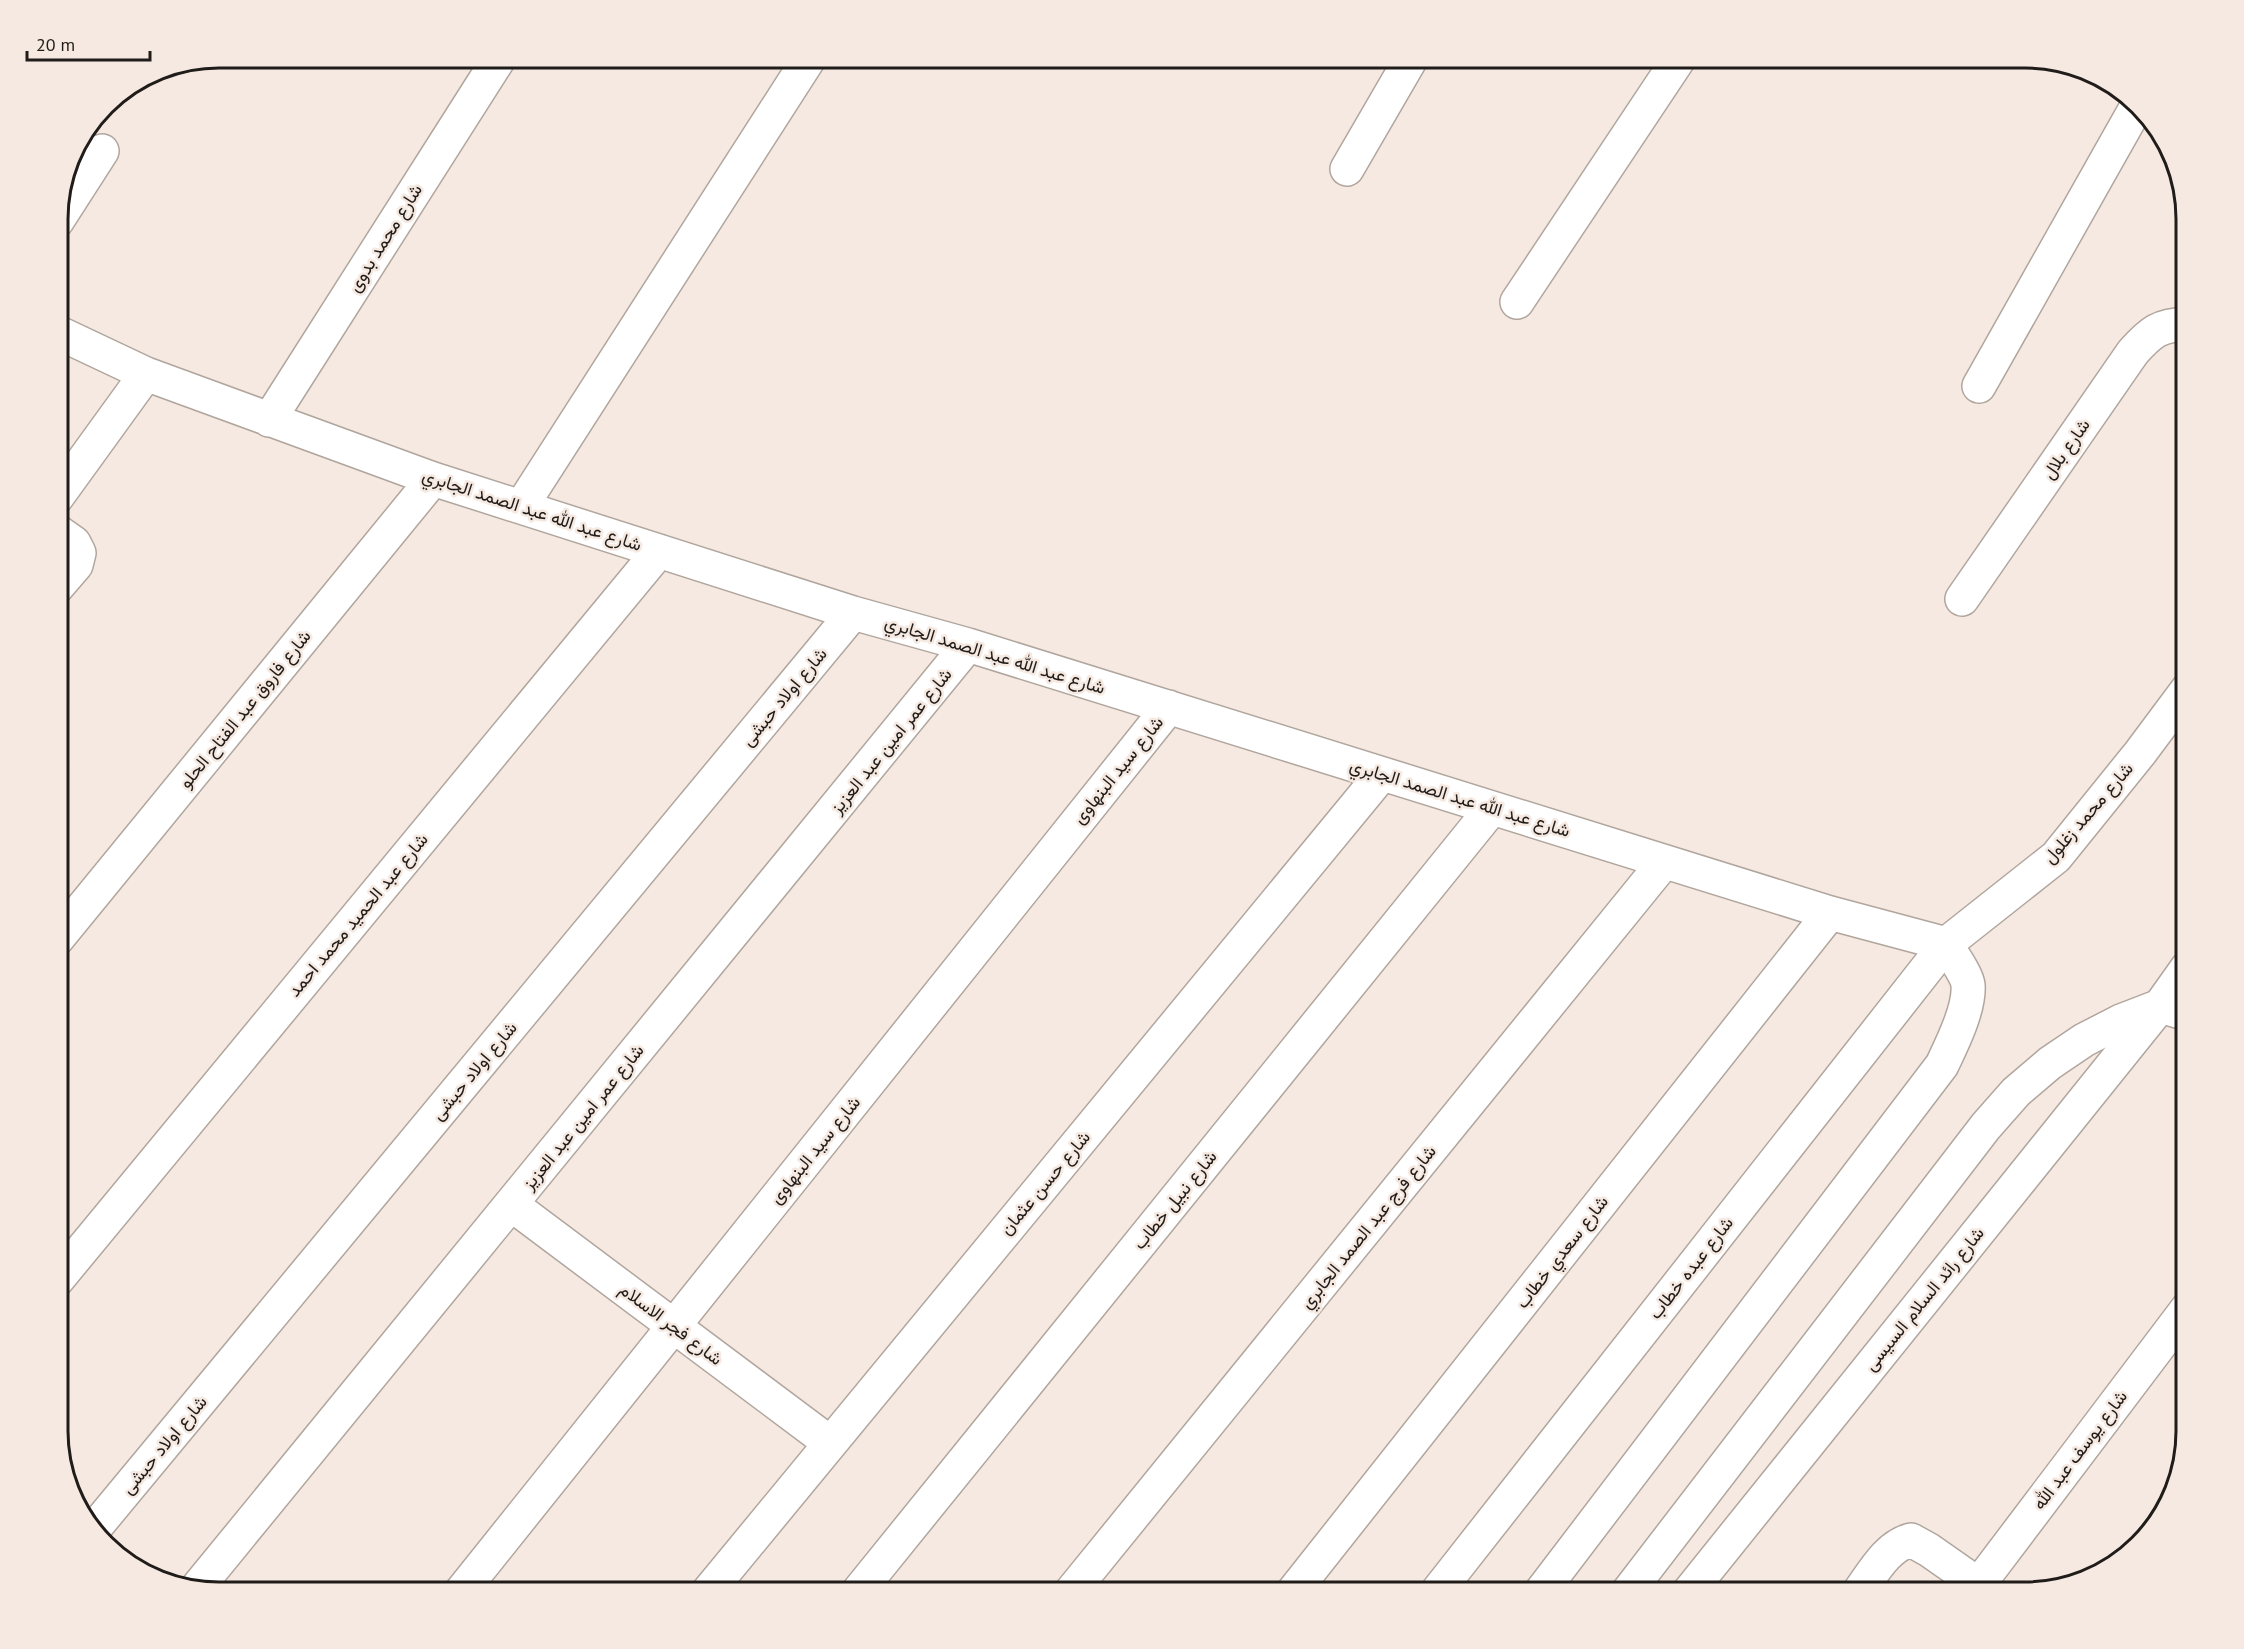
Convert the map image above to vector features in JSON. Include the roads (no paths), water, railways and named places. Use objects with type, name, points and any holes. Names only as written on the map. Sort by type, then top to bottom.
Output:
[{"type":"street","name":"شارع محمد بدوى","points":[[269,420],[493,68]]},
{"type":"street","points":[[520,507],[803,68]]},
{"type":"street","points":[[1347,169],[1407,68]]},
{"type":"street","points":[[1517,302],[1673,68]]},
{"type":"street","points":[[1979,386],[2133,113]]},
{"type":"street","points":[[69,203],[102,151]]},
{"type":"street","name":"شارع بلال","points":[[1962,599],[2133,352],[2162,328],[2176,325]]},
{"type":"street","name":"شارع عبد الله عبد الصمد الجابري","points":[[68,337],[146,374],[433,479],[853,613],[969,645],[1830,913],[1946,944]]},
{"type":"street","points":[[68,482],[146,374]]},
{"type":"street","name":"شارع فاروق عبد الفتاح الحلو","points":[[68,926],[433,479]]},
{"type":"street","points":[[68,539],[74,543],[79,553],[76,565],[68,574]]},
{"type":"street","name":"شارع عبد الحميد محمد احمد","points":[[68,1267],[659,551]]},
{"type":"street","name":"شارع اولاد حبشى","points":[[99,1523],[853,613]]},
{"type":"street","name":"شارع عمر امين عبد العزيز","points":[[203,1580],[969,645]]},
{"type":"street","name":"شارع محمد زغلول","points":[[1946,944],[2056,857],[2176,705]]},
{"type":"street","name":"شارع سيد البنهاوى","points":[[469,1582],[1169,708]]},
{"type":"street","name":"شارع حسن عثمان","points":[[716,1582],[1382,774]]},
{"type":"street","name":"شارع نبيل خطاب","points":[[866,1582],[1492,808]]},
{"type":"street","name":"شارع فرج عبد الصمد الجابري","points":[[1079,1582],[1664,862]]},
{"type":"street","name":"شارع سعدي خطاب","points":[[1301,1582],[1830,913]]},
{"type":"street","points":[[1549,1582],[1942,1065],[1956,1036],[1964,1011],[1968,984],[1946,944]]},
{"type":"street","name":"شارع عبده خطاب","points":[[1445,1582],[1946,944]]},
{"type":"street","points":[[1636,1582],[1986,1126],[2016,1092],[2050,1063],[2085,1040],[2121,1021],[2173,1010]]},
{"type":"street","name":"شارع رائد السلام السيسى","points":[[1697,1582],[2173,1010]]},
{"type":"street","name":"شارع فجر الاسلام","points":[[512,1205],[830,1443]]},
{"type":"street","name":"شارع يوسف عبد الله","points":[[1981,1582],[2176,1324]]},
{"type":"street","points":[[1866,1582],[1888,1553],[1911,1539],[1929,1550],[1969,1582]]}]
